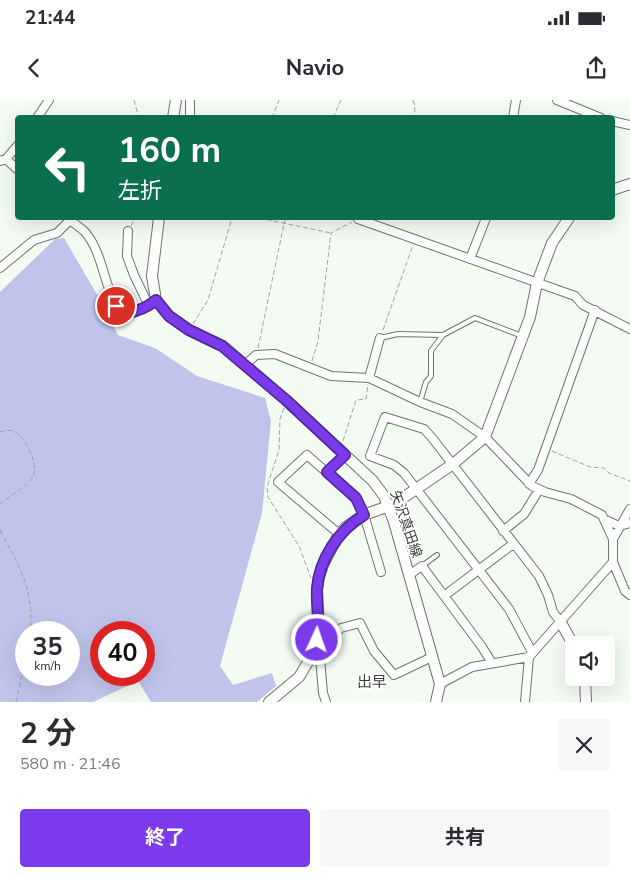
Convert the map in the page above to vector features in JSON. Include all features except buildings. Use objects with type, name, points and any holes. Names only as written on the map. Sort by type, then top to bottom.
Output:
[{"type":"street","points":[[39,115],[49,100]]},
{"type":"street","points":[[174,115],[176,100]]},
{"type":"street","points":[[190,100],[190,115]]},
{"type":"street","points":[[514,115],[516,100]]},
{"type":"street","points":[[557,100],[594,115]]},
{"type":"street","points":[[615,121],[630,125]]},
{"type":"street","points":[[15,148],[3,160],[15,168]]},
{"type":"street","points":[[615,189],[630,184]]},
{"type":"street","points":[[0,268],[34,240],[57,233],[67,220]]},
{"type":"street","points":[[70,220],[85,232],[92,244],[116,306],[123,314],[132,313],[153,303]]},
{"type":"street","points":[[153,303],[152,276],[159,220]]},
{"type":"street","points":[[361,220],[574,296],[583,304],[630,329]]},
{"type":"street","points":[[470,259],[485,220]]},
{"type":"street","points":[[314,652],[319,628],[317,589],[319,577],[339,534],[364,515],[388,507],[416,489],[453,464],[485,437],[530,317],[537,283],[552,243],[568,220]]},
{"type":"street","points":[[128,231],[127,256],[134,276],[153,303]]},
{"type":"street","name":"矢沢真田線","points":[[153,303],[189,330],[222,346],[286,400],[373,480],[384,496],[388,507],[440,684],[436,702]]},
{"type":"street","points":[[529,484],[538,470],[595,310]]},
{"type":"street","points":[[369,378],[380,338]]},
{"type":"street","points":[[245,365],[256,355],[275,354],[331,376],[369,378],[420,402],[452,414],[485,437],[529,484],[540,490],[571,498],[602,515],[613,539],[613,562],[625,591],[630,595]]},
{"type":"street","points":[[525,702],[531,655],[509,609],[404,473],[394,465],[370,456],[385,416],[424,429],[434,438],[539,576],[548,595],[553,612],[568,636]]},
{"type":"street","points":[[327,472],[342,452]]},
{"type":"street","points":[[339,534],[278,482],[307,455],[356,498],[364,515],[381,572]]},
{"type":"street","points":[[503,531],[524,514],[540,490]]},
{"type":"street","points":[[613,539],[630,509]]},
{"type":"street","points":[[604,519],[619,526],[630,523]]},
{"type":"street","points":[[444,596],[513,544]]},
{"type":"street","points":[[440,684],[472,667],[531,655],[613,562]]},
{"type":"street","points":[[409,576],[422,566],[492,663]]},
{"type":"street","points":[[269,702],[299,677],[314,652],[341,628],[360,623],[374,651],[394,675],[432,657]]},
{"type":"street","points":[[314,652],[319,654],[320,658],[323,693],[326,702]]},
{"type":"street","points":[[585,686],[586,702]]},
{"type":"lane","points":[[420,402],[426,382],[430,376],[431,351],[443,335],[475,318],[522,336]]},
{"type":"lane","points":[[380,338],[398,334],[443,335]]},
{"type":"lane","points":[[422,566],[437,554]]},
{"type":"path","points":[[134,100],[138,115]]},
{"type":"path","points":[[273,115],[279,100]]},
{"type":"path","points":[[334,115],[341,100]]},
{"type":"path","points":[[413,100],[416,107],[415,115]]},
{"type":"path","points":[[128,231],[134,220]]},
{"type":"path","points":[[189,330],[208,300],[231,220]]},
{"type":"path","points":[[267,220],[331,233],[356,220]]},
{"type":"path","points":[[256,355],[285,220]]},
{"type":"path","points":[[309,368],[318,342],[331,233]]},
{"type":"path","points":[[380,338],[414,239]]},
{"type":"path","points":[[342,452],[356,400],[366,399],[369,378]]},
{"type":"path","points":[[0,432],[16,432],[29,449],[35,465],[34,476],[30,481],[0,504]]},
{"type":"path","points":[[546,448],[590,467],[604,468],[609,473],[630,481]]},
{"type":"path","points":[[0,530],[2,532],[0,536]]},
{"type":"path","points":[[0,530],[21,568],[30,598],[31,621]]},
{"type":"path","points":[[16,702],[19,686]]},
{"type":"shaded area","points":[[64,238],[118,335],[155,348],[197,376],[265,398],[271,421],[262,513],[220,666],[233,685],[272,673],[276,686],[257,702],[151,702],[141,686],[155,686],[155,621],[90,621],[90,686],[127,686],[93,702],[0,702],[0,292],[55,239]]},
{"type":"district","name":"出早","points":[[372,682]]},
{"type":"route","points":[[116,306],[123,314],[132,313],[149,306],[156,300],[169,316],[189,330],[222,346],[286,400],[345,455],[327,472],[356,498],[364,515],[339,534],[323,565],[317,589],[319,628],[317,640]]}]
